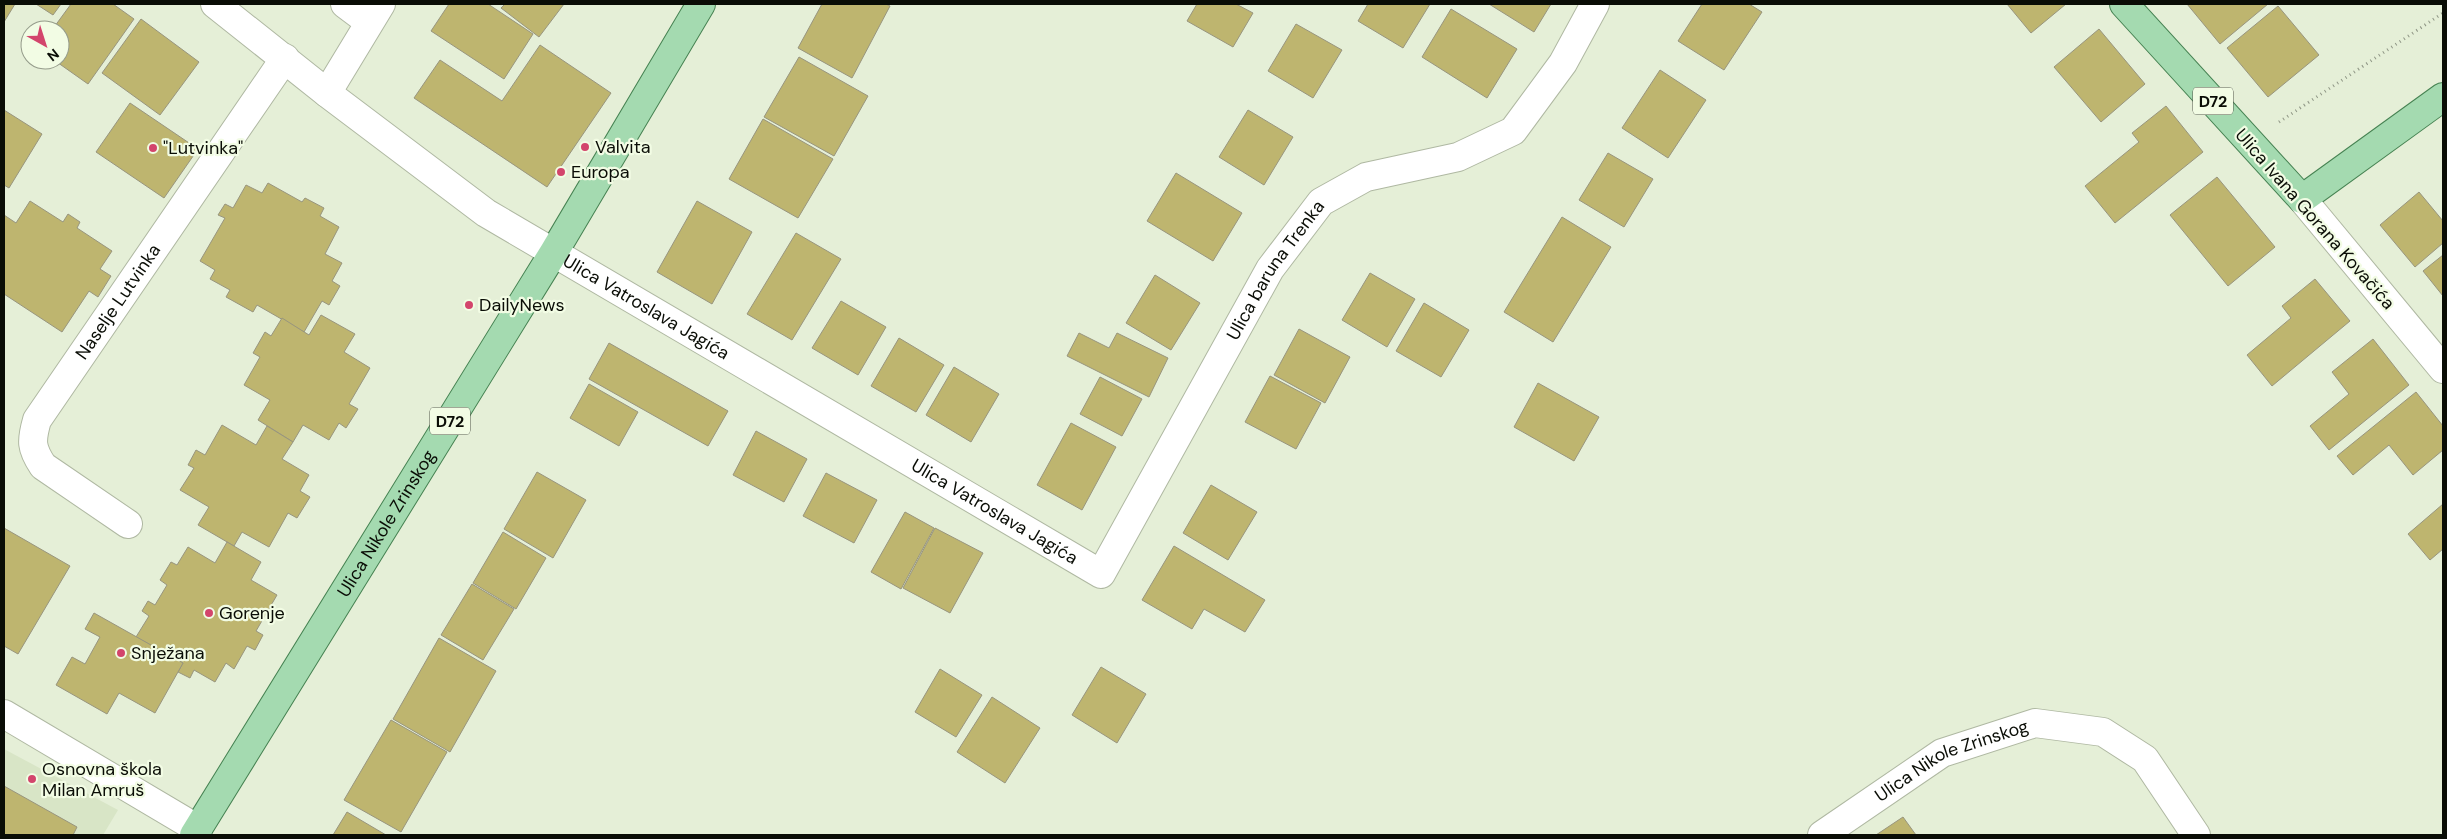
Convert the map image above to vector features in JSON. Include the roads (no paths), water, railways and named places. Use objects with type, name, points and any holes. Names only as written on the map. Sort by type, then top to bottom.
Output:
[{"type":"main road","name":"Ulica Nikole Zrinskog","points":[[196,832],[554,252],[701,4]]},
{"type":"main road","name":"Ulica Ivana Gorana Kovačića","points":[[2124,4],[2302,199]]},
{"type":"main road","points":[[2302,199],[2443,97]]},
{"type":"street","name":"Ulica Vatroslava Jagića","points":[[215,4],[327,93],[486,213],[1101,574]]},
{"type":"street","points":[[327,93],[375,13],[344,4]]},
{"type":"street","name":"Ulica baruna Trenka","points":[[1101,574],[1270,269],[1321,202],[1366,177],[1458,157],[1513,131],[1563,63],[1595,4]]},
{"type":"street","name":"Naselje Lutvinka","points":[[128,524],[43,466],[34,452],[32,438],[37,420],[285,58]]},
{"type":"street","name":"Ulica Ivana Gorana Kovačića","points":[[2302,199],[2443,369]]},
{"type":"street","points":[[4,714],[196,832]]},
{"type":"street","name":"Ulica Nikole Zrinskog","points":[[1822,835],[1942,753],[2035,723],[2103,732],[2145,759],[2196,835]]},
{"type":"place","name":"Valvita","points":[[585,147]]},
{"type":"place","name":"\"Lutvinka\"","points":[[153,148]]},
{"type":"place","name":"Europa","points":[[561,172]]},
{"type":"place","name":"DailyNews","points":[[469,305]]},
{"type":"place","name":"Gorenje","points":[[209,613]]},
{"type":"place","name":"Snježana","points":[[121,653]]},
{"type":"place","name":"Osnovna škola Milan Amruš","points":[[32,779]]}]
